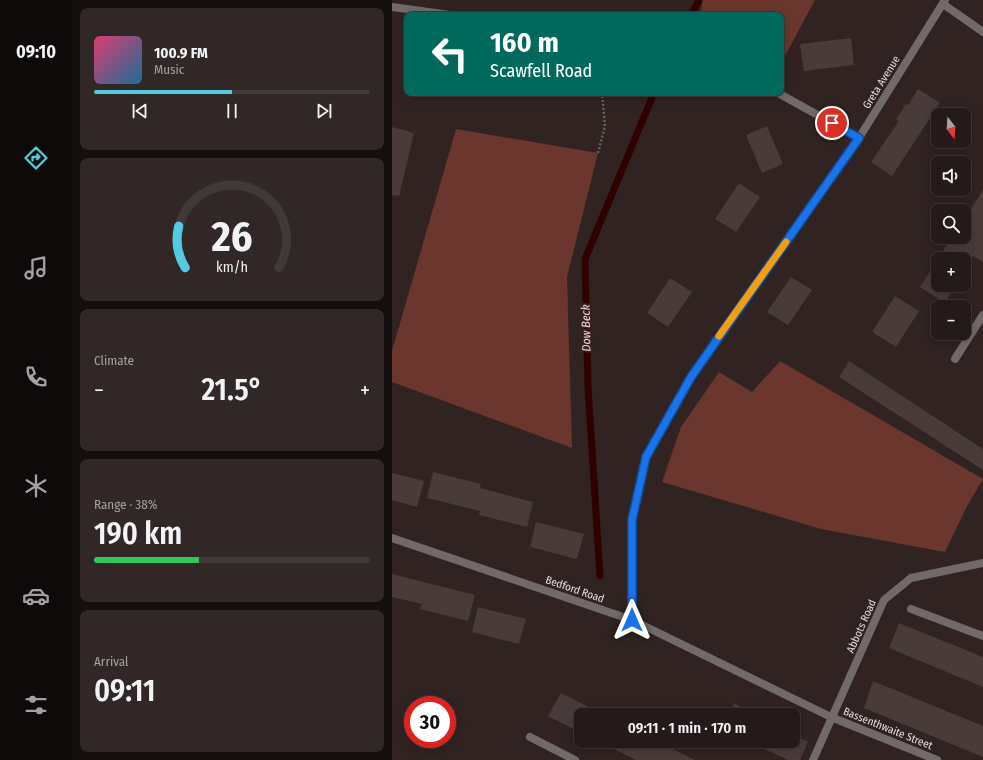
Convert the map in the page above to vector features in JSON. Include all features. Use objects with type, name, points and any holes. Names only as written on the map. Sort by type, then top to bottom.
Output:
[{"type":"street","points":[[944,2],[983,32]]},
{"type":"street","name":"Greta Avenue","points":[[632,620],[632,520],[646,457],[691,377],[859,138],[944,2]]},
{"type":"street","points":[[392,7],[428,12]]},
{"type":"street","points":[[783,96],[859,138]]},
{"type":"street","points":[[955,359],[983,315]]},
{"type":"street","name":"Bedford Road","points":[[392,538],[632,620],[831,717]]},
{"type":"street","name":"Abbots Road","points":[[813,760],[884,600],[911,578],[983,563]]},
{"type":"street","points":[[911,609],[983,636]]},
{"type":"street","name":"Bassenthwaite Street","points":[[831,717],[937,760]]},
{"type":"street","points":[[530,737],[575,760]]},
{"type":"path","points":[[598,154],[605,126],[602,96]]},
{"type":"shaded area","points":[[703,0],[815,0],[786,54],[784,54],[784,12],[701,12]]},
{"type":"shaded area","points":[[456,129],[598,153],[567,277],[572,448],[392,382],[392,351]]},
{"type":"shaded area","points":[[780,361],[983,479],[967,506],[945,552],[821,529],[662,482],[681,427],[719,372],[752,392]]},
{"type":"building","points":[[851,38],[854,65],[804,71],[800,44]]},
{"type":"building","points":[[918,89],[940,103],[937,108],[931,108],[931,117],[892,176],[871,162],[899,121],[896,119],[906,104],[908,105]]},
{"type":"building","points":[[767,126],[783,164],[762,173],[746,135]]},
{"type":"building","points":[[392,127],[414,133],[399,196],[392,195]]},
{"type":"building","points":[[739,183],[760,197],[736,232],[715,219]]},
{"type":"building","points":[[983,190],[983,262],[973,256],[971,260],[971,252],[942,252],[948,244],[971,244],[971,209]]},
{"type":"building","points":[[931,270],[931,292],[952,292],[947,300],[940,300],[920,287]]},
{"type":"building","points":[[791,277],[812,290],[788,325],[767,312]]},
{"type":"building","points":[[670,278],[692,292],[668,327],[647,313]]},
{"type":"building","points":[[895,296],[919,311],[896,347],[872,332]]},
{"type":"building","points":[[849,361],[983,449],[983,470],[839,377]]},
{"type":"building","points":[[433,472],[481,484],[480,488],[533,502],[527,527],[479,515],[480,511],[427,498]]},
{"type":"building","points":[[392,473],[424,481],[417,507],[392,500]]},
{"type":"building","points":[[536,522],[584,534],[577,559],[530,547]]},
{"type":"building","points":[[392,574],[475,595],[468,621],[420,609],[422,604],[392,597]]},
{"type":"building","points":[[478,607],[526,619],[519,644],[472,632]]},
{"type":"building","points":[[899,623],[983,657],[983,687],[889,648]]},
{"type":"building","points":[[873,681],[983,726],[983,757],[864,708]]},
{"type":"building","points":[[561,693],[591,708],[574,708],[574,729],[548,716]]},
{"type":"building","points":[[734,703],[743,708],[732,708]]},
{"type":"building","points":[[800,738],[808,742],[800,760],[788,760],[762,748],[800,748]]},
{"type":"building","points":[[612,748],[671,748],[695,760],[636,760]]},
{"type":"waterway","name":"Dow Beck","points":[[693,12],[699,0]]},
{"type":"waterway","name":"Dow Beck","points":[[600,576],[588,387],[585,259],[653,96]]},
{"type":"slow traffic","points":[[719,336],[786,242]]},
{"type":"route","points":[[632,620],[632,520],[646,457],[691,377],[859,138],[832,123]]}]
